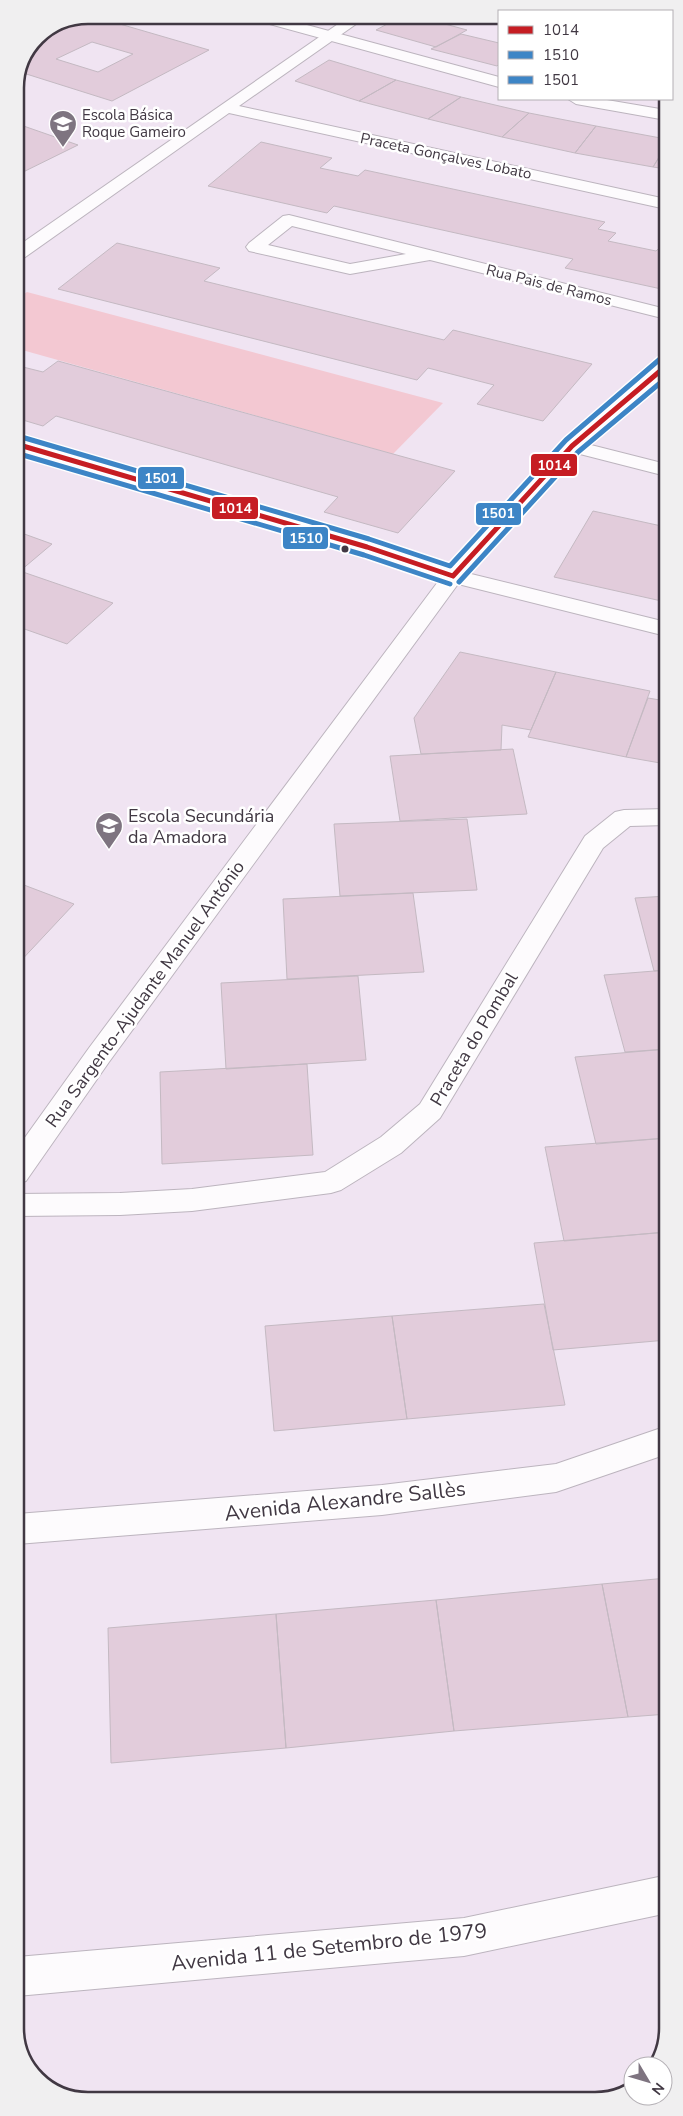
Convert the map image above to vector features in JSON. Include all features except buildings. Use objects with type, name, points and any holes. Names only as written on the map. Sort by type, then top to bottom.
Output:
[{"type":"street","points":[[286,24],[498,82]]},
{"type":"street","points":[[24,250],[348,24]]},
{"type":"street","points":[[582,100],[659,113]]},
{"type":"street","name":"Praceta Gonçalves Lobato","points":[[226,108],[659,202]]},
{"type":"street","name":"Rua Pais de Ramos","points":[[432,255],[350,269],[254,247],[289,220],[432,255],[659,312]]},
{"type":"street","name":"Rua Sargento-Ajudante Manuel António","points":[[24,1162],[99,1055],[453,576],[572,446],[659,372]]},
{"type":"street","points":[[24,446],[367,547],[453,576],[659,627]]},
{"type":"street","points":[[572,446],[659,468]]},
{"type":"street","name":"Praceta do Pombal","points":[[24,1205],[120,1204],[192,1200],[331,1182],[391,1145],[430,1111],[594,842],[624,818],[659,817]]},
{"type":"street","name":"Avenida Alexandre Sallès","points":[[24,1528],[382,1500],[556,1478],[659,1443]]},
{"type":"street","name":"Avenida 11 de Setembro de 1979","points":[[24,1976],[464,1937],[659,1896]]},
{"type":"shaded area","points":[[27,292],[443,403],[393,454],[24,351],[24,294]]},
{"type":"transit line","name":"1501","points":[[24,438],[369,539],[450,566],[566,440],[659,360]]},
{"type":"transit line","name":"1014","points":[[453,576],[572,446],[659,372]]},
{"type":"transit line","name":"1510","points":[[459,582],[578,452],[659,384]]},
{"type":"transit line","name":"1014","points":[[24,446],[367,547],[453,576]]},
{"type":"transit line","name":"1510","points":[[24,455],[364,555],[450,584]]},
{"type":"place","name":"Escola Básica Roque Gameiro","points":[[63,148]]},
{"type":"place","name":"Escola Secundária da Amadora","points":[[109,850]]}]
